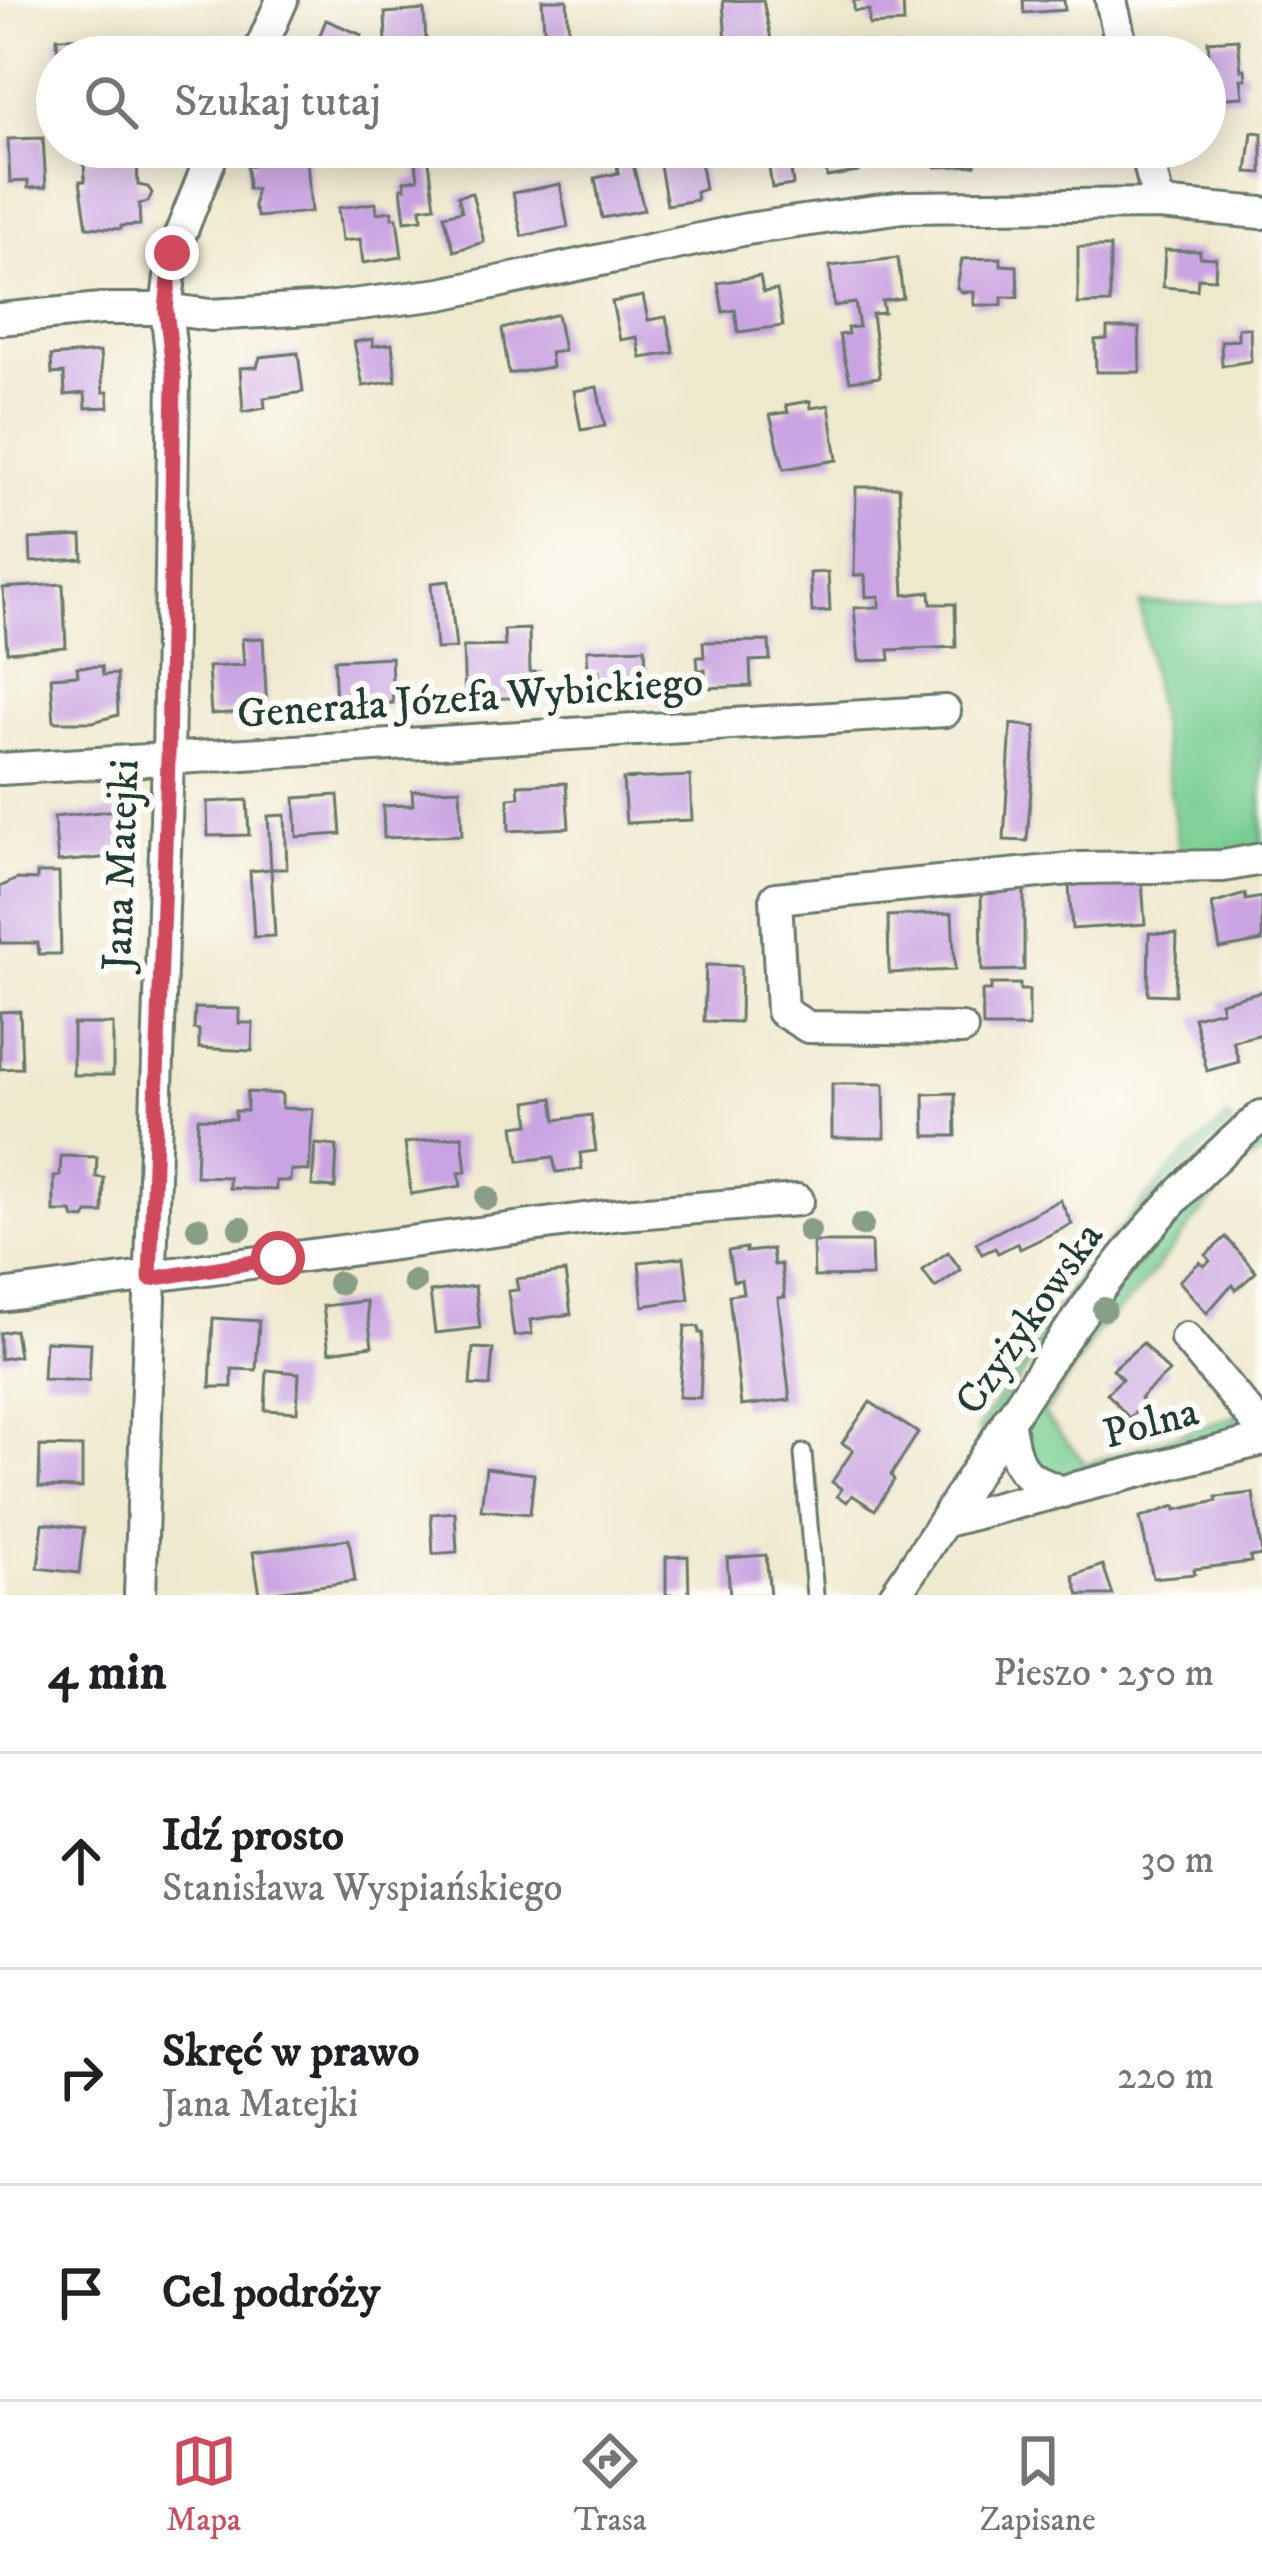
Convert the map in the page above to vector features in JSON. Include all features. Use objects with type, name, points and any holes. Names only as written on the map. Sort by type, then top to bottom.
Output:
[{"type":"street","points":[[267,36],[283,0]]},
{"type":"street","points":[[1111,0],[1119,36]]},
{"type":"street","name":"Jana Matejki","points":[[140,1595],[168,760],[174,379],[166,309],[172,253],[206,168]]},
{"type":"street","points":[[1150,168],[1159,204]]},
{"type":"street","points":[[0,320],[101,309],[210,314],[280,311],[441,294],[746,229],[903,207],[1159,204],[1262,213]]},
{"type":"street","name":"Generała Józefa Wybickiego","points":[[0,769],[945,711]]},
{"type":"street","points":[[962,1029],[808,1028],[782,1011],[776,898],[1080,868],[1222,866],[1262,859]]},
{"type":"street","name":"Czyżykowska","points":[[896,1595],[1008,1420],[1143,1231],[1262,1116]]},
{"type":"street","points":[[0,1296],[580,1219],[798,1200]]},
{"type":"street","name":"Polna","points":[[946,1521],[1262,1439],[1257,1423],[1186,1338]]},
{"type":"street","name":"Polna","points":[[1008,1420],[1014,1457],[1028,1479],[1062,1492]]},
{"type":"lane","points":[[803,1454],[815,1595]]},
{"type":"green space","points":[[1140,603],[1262,604],[1262,846],[1227,854],[1180,854]]},
{"type":"green space","points":[[1227,1118],[1232,1124],[1162,1188],[1108,1251],[1100,1251],[1174,1166]]},
{"type":"green space","points":[[1262,1135],[1262,1154],[1243,1165],[1216,1194],[1137,1292],[1098,1331],[1044,1415],[1086,1464],[1238,1415],[1237,1433],[1056,1477],[1031,1461],[1023,1424],[1118,1287],[1191,1200]]},
{"type":"green space","points":[[1083,1271],[1086,1280],[979,1434],[978,1428]]},
{"type":"building","points":[[542,0],[567,0],[569,36],[545,36]]},
{"type":"building","points":[[763,0],[770,36],[726,36],[723,1]]},
{"type":"building","points":[[854,0],[903,0],[904,23],[869,25],[869,10],[854,11]]},
{"type":"building","points":[[1023,0],[1064,0],[1065,10],[1024,13]]},
{"type":"building","points":[[424,10],[426,36],[386,36],[385,13]]},
{"type":"building","points":[[326,20],[362,35],[362,36],[320,36]]},
{"type":"building","points":[[1238,39],[1246,79],[1241,79],[1243,97],[1226,98],[1226,40]]},
{"type":"building","points":[[1252,132],[1262,133],[1262,173],[1247,172]]},
{"type":"building","points":[[36,138],[36,168],[45,168],[46,187],[10,182],[8,139]]},
{"type":"building","points":[[84,168],[137,168],[138,185],[152,193],[148,202],[139,204],[140,225],[87,227],[80,181],[85,181]]},
{"type":"building","points":[[247,168],[308,168],[311,212],[258,217],[256,189],[248,189]]},
{"type":"building","points":[[417,168],[430,168],[435,206],[421,208],[422,219],[405,221],[401,188],[405,188],[404,181],[418,179]]},
{"type":"building","points":[[618,168],[634,168],[644,210],[602,218],[595,178],[618,173]]},
{"type":"building","points":[[660,168],[701,168],[705,189],[696,192],[697,200],[667,205]]},
{"type":"building","points":[[769,168],[791,168],[793,185],[772,188]]},
{"type":"building","points":[[826,168],[858,168],[858,172],[827,177]]},
{"type":"building","points":[[560,184],[568,227],[522,236],[513,193]]},
{"type":"building","points":[[472,193],[484,242],[454,251],[444,215],[462,211],[458,196]]},
{"type":"building","points":[[376,203],[377,213],[392,211],[392,218],[397,218],[402,257],[363,263],[360,239],[342,241],[338,208]]},
{"type":"building","points":[[1078,247],[1110,247],[1110,303],[1078,304]]},
{"type":"building","points":[[1165,250],[1200,251],[1200,257],[1216,258],[1215,279],[1198,278],[1197,290],[1163,287]]},
{"type":"building","points":[[898,258],[903,298],[882,301],[884,313],[872,314],[880,377],[850,381],[839,335],[859,327],[855,303],[834,306],[830,266]]},
{"type":"building","points":[[1001,258],[1001,265],[1017,266],[1018,297],[1002,297],[1002,305],[974,305],[974,292],[957,288],[962,259]]},
{"type":"building","points":[[760,276],[763,292],[777,290],[783,326],[738,332],[735,310],[723,312],[718,283]]},
{"type":"building","points":[[643,296],[648,320],[666,317],[674,353],[641,358],[637,337],[620,340],[612,302]]},
{"type":"building","points":[[557,314],[564,351],[550,353],[552,367],[509,374],[502,329]]},
{"type":"building","points":[[1107,328],[1139,328],[1140,372],[1096,372],[1095,340],[1107,339]]},
{"type":"building","points":[[1238,328],[1250,328],[1251,361],[1222,366],[1221,341],[1238,340]]},
{"type":"building","points":[[373,339],[373,346],[392,344],[396,381],[363,386],[354,342]]},
{"type":"building","points":[[100,352],[109,407],[86,408],[85,393],[65,395],[64,373],[52,374],[51,356]]},
{"type":"building","points":[[298,353],[303,392],[264,398],[265,408],[243,412],[240,368],[257,367],[260,357]]},
{"type":"building","points":[[597,387],[605,426],[581,430],[574,391]]},
{"type":"building","points":[[810,401],[811,408],[829,405],[837,460],[784,469],[770,415],[788,412],[786,405]]},
{"type":"building","points":[[856,487],[899,487],[904,595],[930,592],[931,604],[955,604],[956,647],[889,650],[890,660],[859,661],[854,608],[879,607],[879,596],[866,597],[865,575],[854,575]]},
{"type":"building","points":[[82,536],[83,559],[31,562],[30,539]]},
{"type":"building","points":[[828,572],[830,611],[812,612],[810,573]]},
{"type":"building","points":[[449,581],[456,648],[436,649],[431,583]]},
{"type":"building","points":[[63,584],[66,647],[7,652],[3,588]]},
{"type":"building","points":[[529,629],[530,672],[541,672],[542,689],[531,689],[531,697],[465,700],[463,647],[505,646],[504,630]]},
{"type":"building","points":[[263,638],[267,711],[211,714],[208,667],[244,665],[242,639]]},
{"type":"building","points":[[769,641],[770,660],[750,661],[751,686],[706,688],[705,670],[698,670],[697,657],[704,657],[703,642]]},
{"type":"building","points":[[645,648],[647,689],[601,692],[599,671],[588,672],[587,650]]},
{"type":"building","points":[[391,657],[393,703],[336,706],[334,660]]},
{"type":"building","points":[[102,666],[103,675],[117,674],[118,715],[93,722],[54,722],[51,677],[78,675],[77,667]]},
{"type":"building","points":[[1011,724],[1036,727],[1027,841],[1004,840]]},
{"type":"building","points":[[690,776],[692,820],[626,823],[623,779]]},
{"type":"building","points":[[566,783],[569,828],[509,831],[508,798],[519,797],[518,785]]},
{"type":"building","points":[[460,789],[462,835],[384,838],[383,806],[413,805],[412,791]]},
{"type":"building","points":[[338,795],[341,834],[297,837],[295,798]]},
{"type":"building","points":[[247,800],[249,835],[208,836],[207,802]]},
{"type":"building","points":[[118,810],[123,856],[58,862],[54,817]]},
{"type":"building","points":[[285,815],[287,869],[271,869],[268,816]]},
{"type":"building","points":[[271,869],[275,936],[254,937],[250,871]]},
{"type":"building","points":[[37,873],[59,873],[61,954],[39,954],[38,943],[0,943],[0,887],[17,879],[37,880]]},
{"type":"building","points":[[1142,881],[1145,924],[1072,929],[1069,885]]},
{"type":"building","points":[[981,888],[1024,888],[1024,970],[982,971]]},
{"type":"building","points":[[1245,894],[1246,900],[1262,897],[1262,941],[1220,949],[1212,904]]},
{"type":"building","points":[[952,913],[955,970],[889,973],[888,916]]},
{"type":"building","points":[[1149,933],[1177,934],[1175,995],[1148,994]]},
{"type":"building","points":[[706,965],[741,966],[740,1022],[704,1021]]},
{"type":"building","points":[[991,984],[1020,984],[1020,990],[1029,990],[1029,1027],[983,1027],[982,991],[991,991]]},
{"type":"building","points":[[1262,991],[1262,1034],[1233,1041],[1239,1062],[1207,1071],[1194,1017],[1222,1010],[1220,1002]]},
{"type":"building","points":[[195,1008],[239,1009],[239,1023],[253,1023],[252,1051],[199,1048]]},
{"type":"building","points":[[20,1011],[22,1068],[0,1069],[0,1012]]},
{"type":"building","points":[[73,1024],[113,1024],[113,1075],[73,1075]]},
{"type":"building","points":[[832,1084],[884,1084],[885,1138],[832,1138]]},
{"type":"building","points":[[247,1092],[282,1094],[282,1108],[313,1109],[309,1171],[291,1170],[290,1181],[276,1181],[276,1190],[229,1188],[229,1177],[196,1176],[198,1118],[235,1119],[235,1111],[247,1111]]},
{"type":"building","points":[[955,1093],[956,1136],[925,1136],[924,1094]]},
{"type":"building","points":[[553,1098],[556,1120],[591,1115],[596,1151],[580,1153],[582,1169],[556,1172],[553,1157],[519,1161],[514,1126],[530,1124],[527,1102]]},
{"type":"building","points":[[462,1136],[466,1172],[459,1173],[461,1186],[411,1194],[405,1143]]},
{"type":"building","points":[[315,1144],[337,1146],[335,1188],[312,1186]]},
{"type":"building","points":[[61,1156],[97,1157],[96,1177],[104,1178],[103,1213],[88,1213],[85,1219],[74,1218],[72,1212],[54,1212],[54,1177],[60,1176]]},
{"type":"building","points":[[1060,1200],[1072,1224],[1020,1249],[1018,1243],[998,1253],[995,1248],[982,1254],[976,1243]]},
{"type":"building","points":[[1226,1237],[1256,1272],[1236,1290],[1233,1285],[1207,1313],[1179,1281],[1200,1262],[1204,1266],[1210,1261],[1206,1255]]},
{"type":"building","points":[[813,1242],[871,1242],[872,1276],[814,1277]]},
{"type":"building","points":[[746,1248],[746,1252],[772,1249],[774,1265],[781,1264],[785,1297],[778,1298],[790,1400],[741,1406],[729,1295],[743,1293],[741,1280],[733,1281],[728,1251]]},
{"type":"building","points":[[948,1252],[961,1270],[935,1288],[922,1270]]},
{"type":"building","points":[[684,1257],[689,1299],[643,1306],[639,1262]]},
{"type":"building","points":[[565,1272],[571,1314],[530,1320],[532,1334],[514,1336],[508,1291],[518,1290],[516,1279]]},
{"type":"building","points":[[475,1286],[480,1328],[435,1333],[430,1292]]},
{"type":"building","points":[[366,1301],[372,1346],[329,1352],[323,1306]]},
{"type":"building","points":[[213,1318],[259,1321],[256,1370],[232,1369],[232,1387],[210,1387]]},
{"type":"building","points":[[685,1326],[699,1327],[703,1333],[700,1398],[679,1397]]},
{"type":"building","points":[[15,1330],[19,1356],[0,1359],[0,1333]]},
{"type":"building","points":[[45,1341],[91,1343],[89,1381],[43,1379]]},
{"type":"building","points":[[1143,1343],[1169,1372],[1140,1398],[1145,1404],[1129,1418],[1107,1393],[1122,1379],[1113,1369]]},
{"type":"building","points":[[473,1348],[493,1349],[490,1386],[470,1385]]},
{"type":"building","points":[[267,1370],[299,1373],[297,1412],[265,1410]]},
{"type":"building","points":[[870,1402],[918,1433],[875,1510],[852,1495],[847,1502],[837,1496],[842,1489],[832,1482],[853,1450],[842,1443]]},
{"type":"building","points":[[40,1446],[82,1447],[82,1488],[39,1487]]},
{"type":"building","points":[[486,1468],[534,1474],[530,1514],[481,1510]]},
{"type":"building","points":[[1253,1493],[1262,1555],[1250,1557],[1251,1562],[1194,1569],[1195,1574],[1153,1578],[1140,1518],[1175,1506],[1176,1510],[1217,1501],[1216,1497]]},
{"type":"building","points":[[455,1512],[457,1552],[433,1554],[431,1514]]},
{"type":"building","points":[[43,1523],[84,1528],[79,1573],[38,1568]]},
{"type":"building","points":[[349,1539],[355,1581],[260,1594],[253,1552]]},
{"type":"building","points":[[766,1555],[770,1595],[730,1595],[727,1558]]},
{"type":"building","points":[[688,1556],[689,1595],[666,1595],[666,1557]]},
{"type":"building","points":[[1103,1565],[1113,1595],[1079,1595],[1073,1576]]},
{"type":"route","points":[[172,253],[166,309],[174,379],[168,760],[150,1279],[278,1258]]}]
